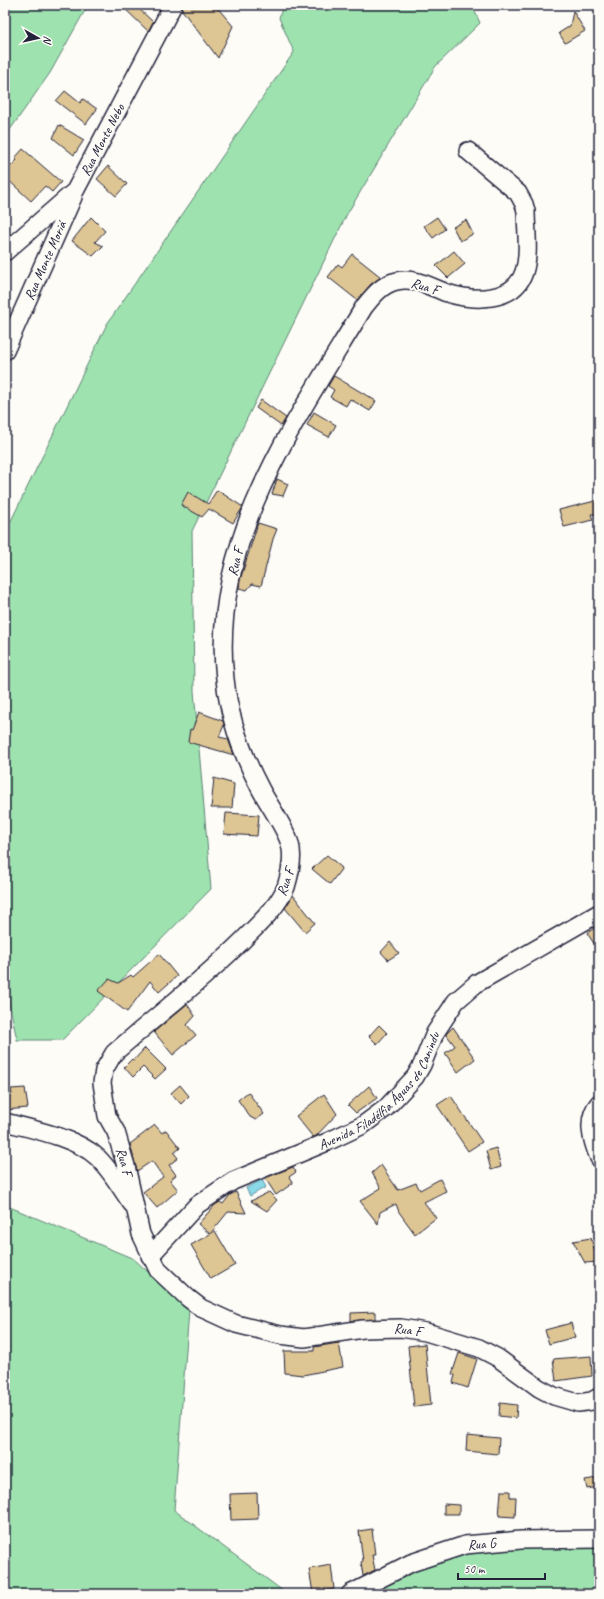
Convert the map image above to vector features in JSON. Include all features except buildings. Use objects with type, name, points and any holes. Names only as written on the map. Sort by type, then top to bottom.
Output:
[{"type":"street","name":"Rua Monte Nebo","points":[[5,252],[40,224],[76,191],[173,5]]},
{"type":"street","name":"Rua F","points":[[468,150],[518,192],[524,204],[526,211],[526,262],[521,280],[508,292],[489,298],[469,298],[448,294],[416,281],[405,280],[385,285],[375,293],[364,307],[292,428],[260,488],[241,539],[232,572],[224,614],[223,657],[225,680],[230,708],[243,750],[257,782],[290,844],[292,859],[285,889],[276,904],[263,919],[208,972],[114,1053],[104,1070],[102,1083],[107,1116],[116,1132],[126,1166],[141,1234],[150,1256],[158,1270],[188,1298],[215,1316],[236,1324],[280,1335],[304,1338],[363,1329],[401,1328],[426,1332],[478,1348],[498,1358],[539,1388],[554,1396],[578,1402],[592,1401],[599,1397]]},
{"type":"street","name":"Rua Monte Moriá","points":[[5,351],[76,191]]},
{"type":"street","name":"Avenida Filadélfia Águas de Canindu","points":[[150,1256],[196,1205],[233,1181],[327,1142],[363,1125],[386,1108],[415,1077],[422,1065],[435,1034],[456,1001],[477,983],[599,913]]},
{"type":"street","points":[[599,1103],[595,1108],[591,1124],[594,1144],[599,1158]]},
{"type":"street","points":[[5,1122],[58,1137],[86,1149],[103,1164],[137,1212]]},
{"type":"street","name":"Rua G","points":[[350,1594],[411,1563],[465,1545],[521,1540],[599,1538]]},
{"type":"green space","points":[[5,5],[88,5],[50,73],[5,137]]},
{"type":"green space","points":[[283,5],[472,5],[480,23],[435,67],[347,214],[192,531],[194,691],[211,889],[62,1040],[17,1040],[5,982],[5,533],[107,324],[294,52],[279,18]]},
{"type":"green space","points":[[5,1205],[134,1259],[189,1310],[174,1510],[287,1594],[5,1594]]},
{"type":"green space","points":[[599,1538],[599,1594],[358,1594],[465,1545]]},
{"type":"water","points":[[262,1180],[266,1187],[250,1196],[246,1188]]}]
